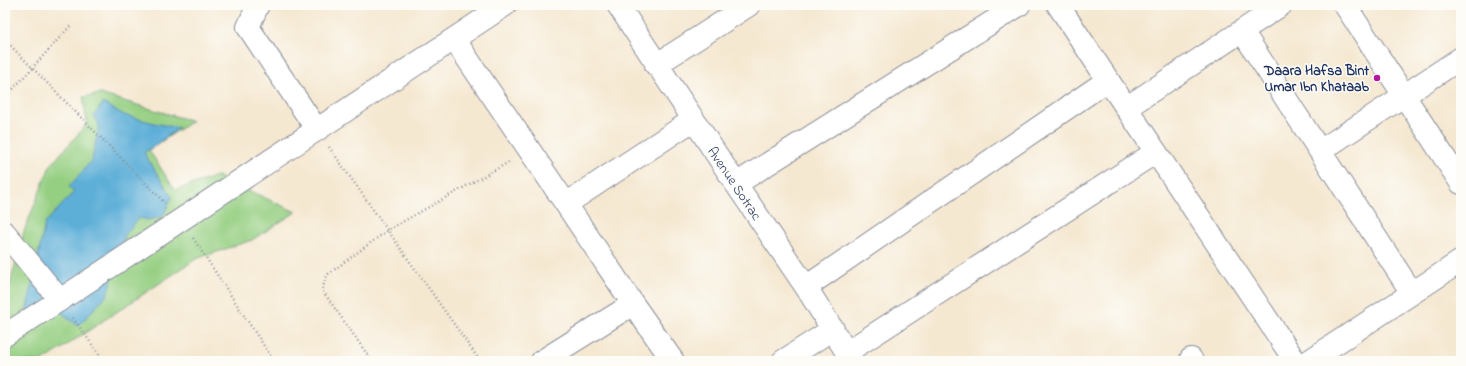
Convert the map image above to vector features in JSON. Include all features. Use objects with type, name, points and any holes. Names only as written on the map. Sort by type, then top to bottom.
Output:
[{"type":"street","points":[[258,5],[248,27],[317,130]]},
{"type":"street","points":[[5,335],[505,5]]},
{"type":"street","name":"Avenue Sotrac","points":[[618,5],[656,65],[806,286],[850,357]]},
{"type":"street","points":[[656,65],[749,5]]},
{"type":"street","points":[[736,184],[1019,5]]},
{"type":"street","points":[[1058,5],[1295,361]]},
{"type":"street","points":[[1126,108],[1281,5]]},
{"type":"street","points":[[1345,5],[1461,183]]},
{"type":"street","points":[[1242,31],[1412,294]]},
{"type":"street","points":[[454,39],[632,304],[673,361]]},
{"type":"street","points":[[1320,152],[1461,58]]},
{"type":"street","points":[[806,286],[1108,80]]},
{"type":"street","points":[[566,204],[694,120]]},
{"type":"street","points":[[850,357],[1156,152]]},
{"type":"street","points":[[5,233],[60,300]]},
{"type":"street","points":[[1309,361],[1461,261]]},
{"type":"street","points":[[542,361],[632,304]]},
{"type":"street","points":[[783,361],[833,329]]},
{"type":"path","points":[[5,98],[72,24]]},
{"type":"path","points":[[5,40],[181,219],[274,361]]},
{"type":"path","points":[[317,130],[480,361]]},
{"type":"path","points":[[372,361],[322,290],[327,275],[388,230],[529,150]]},
{"type":"path","points":[[60,300],[104,361]]},
{"type":"green space","points":[[100,94],[192,121],[149,150],[175,190],[217,176],[296,212],[252,240],[196,259],[43,361],[5,361],[5,303],[24,231],[50,166],[87,124],[83,97]]},
{"type":"water","points":[[103,103],[124,115],[179,128],[144,153],[172,197],[163,216],[149,220],[139,218],[125,235],[107,295],[78,326],[61,312],[26,313],[45,223],[74,192],[69,187],[92,160],[99,125],[94,116]]},
{"type":"place","name":"Daara Hafsa Bint Umar Ibn Khataab","points":[[1377,78]]}]
